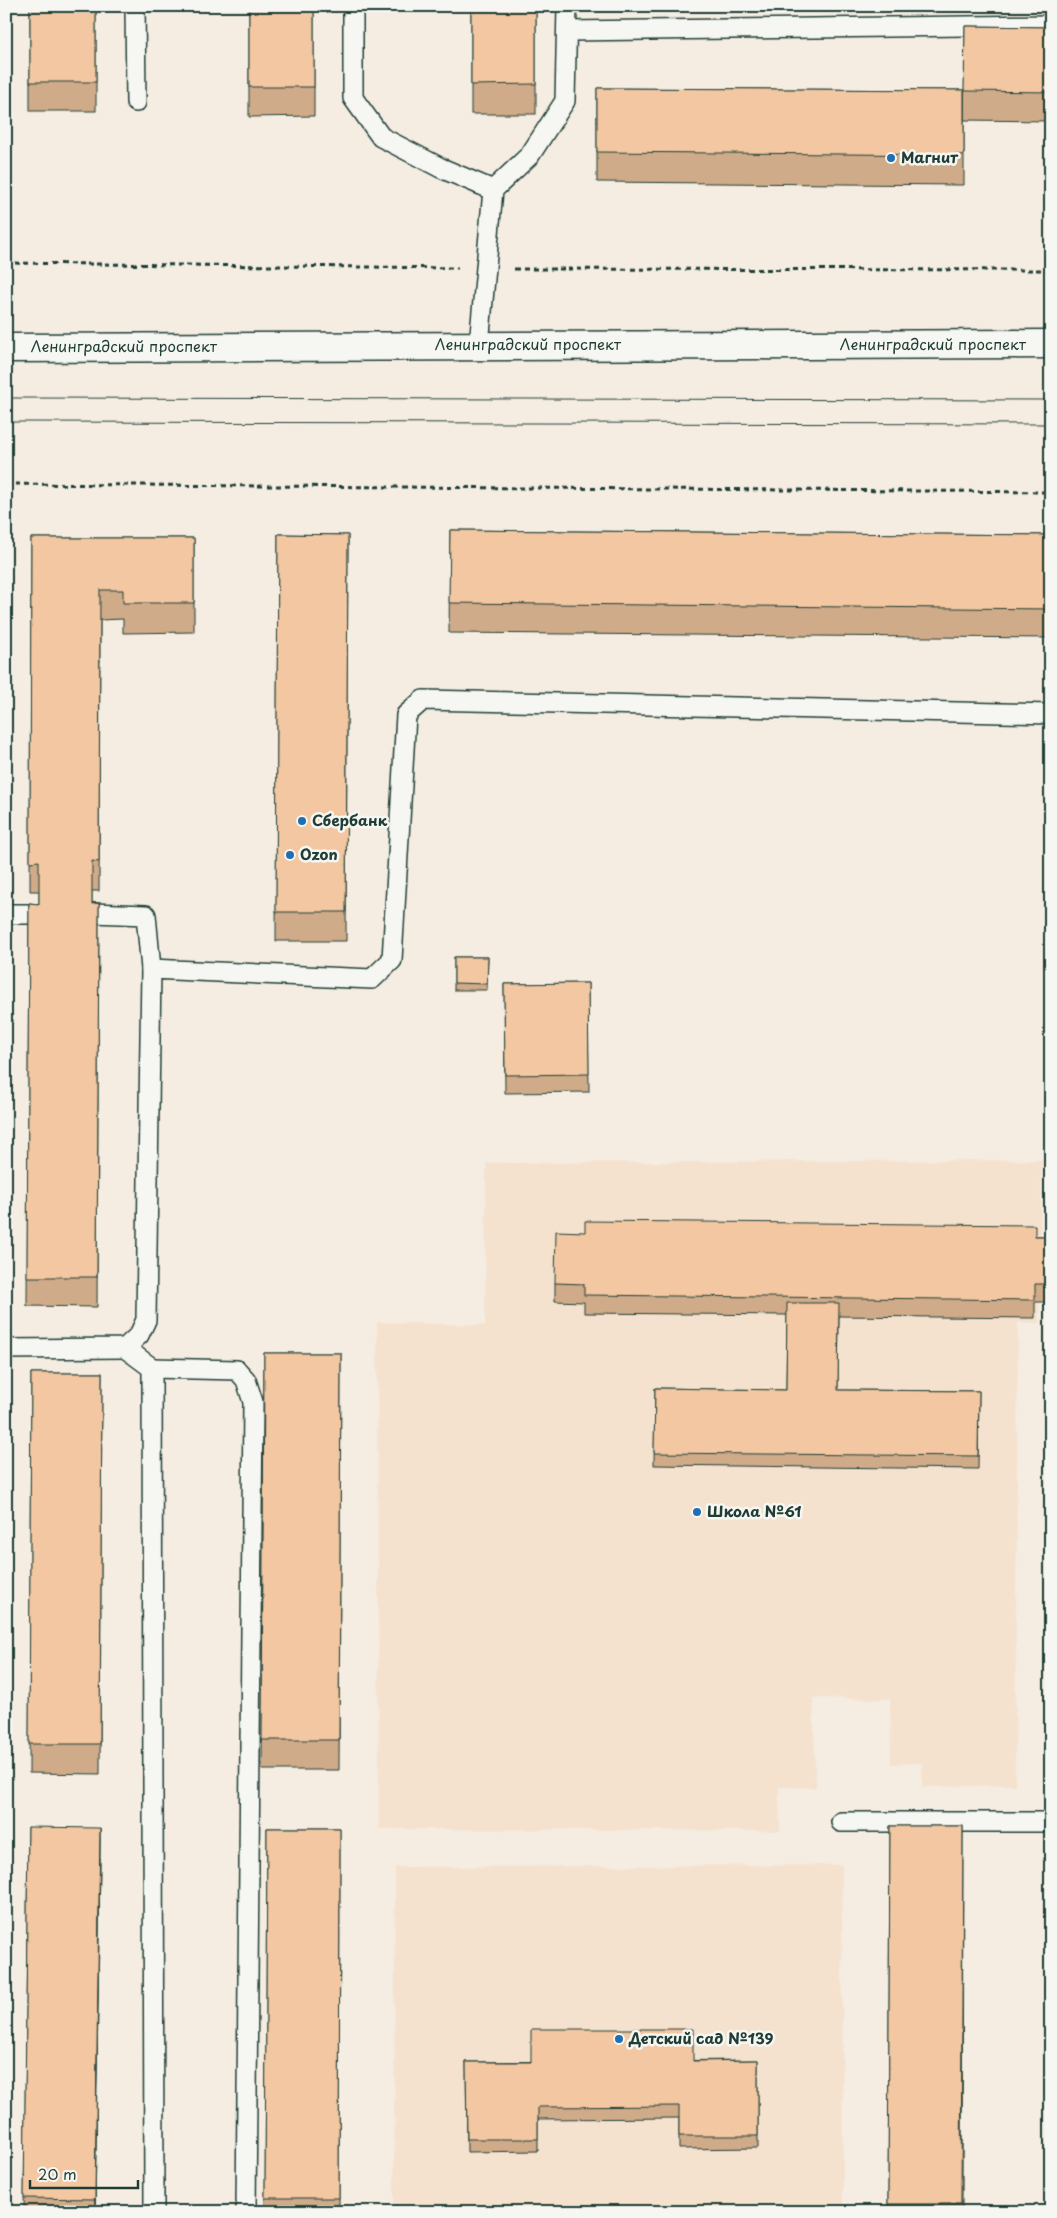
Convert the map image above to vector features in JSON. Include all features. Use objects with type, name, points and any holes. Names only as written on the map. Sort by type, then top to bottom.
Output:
[{"type":"main road","name":"Ленинградский проспект","points":[[6,348],[1051,344]]},
{"type":"lane","points":[[135,6],[136,102]]},
{"type":"lane","points":[[353,6],[353,98],[381,137],[441,168],[493,190]]},
{"type":"lane","points":[[479,345],[493,190],[530,155],[565,101],[567,6]]},
{"type":"lane","points":[[567,31],[1051,26]]},
{"type":"lane","points":[[151,969],[372,979],[392,960],[406,715],[423,700],[1051,714]]},
{"type":"lane","points":[[92,913],[146,915],[151,969],[146,1320],[139,1335],[125,1348]]},
{"type":"lane","points":[[6,914],[39,914]]},
{"type":"lane","points":[[6,1349],[125,1348],[152,1368],[237,1370],[246,1380],[253,1402],[246,2212]]},
{"type":"lane","points":[[152,1368],[154,2212]]},
{"type":"lane","points":[[841,1822],[1051,1822]]},
{"type":"path","points":[[6,263],[486,269],[1051,270]]},
{"type":"path","points":[[6,484],[1051,492]]},
{"type":"shaded area","name":"Школа №61","points":[[1042,1160],[1039,1323],[1018,1323],[1015,1785],[922,1787],[922,1763],[891,1764],[890,1699],[813,1698],[816,1788],[779,1787],[780,1831],[379,1829],[377,1322],[485,1325],[486,1163]]},
{"type":"shaded area","name":"Детский сад №139","points":[[842,1865],[843,2212],[394,2212],[395,1867]]},
{"type":"building","points":[[30,6],[96,6],[96,82],[30,82]]},
{"type":"building","points":[[249,6],[314,6],[314,87],[249,87]]},
{"type":"building","points":[[471,6],[536,6],[536,84],[471,85]]},
{"type":"building","points":[[965,26],[1051,27],[1051,92],[964,91]]},
{"type":"building","points":[[597,88],[964,90],[964,155],[597,152]]},
{"type":"building","points":[[450,530],[1051,535],[1051,609],[449,603]]},
{"type":"building","points":[[278,534],[348,535],[346,912],[276,912]]},
{"type":"building","points":[[31,538],[194,538],[194,603],[123,603],[123,590],[100,590],[99,862],[92,861],[92,904],[99,903],[97,1277],[27,1277],[29,903],[39,904],[39,861],[30,862]]},
{"type":"building","points":[[454,957],[488,957],[487,984],[454,983]]},
{"type":"building","points":[[588,983],[589,1074],[505,1075],[504,984]]},
{"type":"building","points":[[585,1221],[1035,1225],[1035,1236],[1051,1236],[1051,1284],[1035,1284],[1035,1300],[584,1295],[584,1284],[555,1283],[556,1231],[585,1232]]},
{"type":"building","points":[[787,1303],[839,1303],[838,1390],[979,1391],[978,1456],[654,1453],[655,1388],[786,1390]]},
{"type":"building","points":[[264,1353],[341,1353],[339,1740],[262,1740]]},
{"type":"building","points":[[31,1373],[102,1373],[100,1744],[29,1744]]},
{"type":"building","points":[[890,1826],[963,1826],[961,2204],[888,2204]]},
{"type":"building","points":[[28,1827],[100,1828],[95,2199],[24,2198]]},
{"type":"building","points":[[267,1828],[340,1828],[339,2198],[265,2198]]},
{"type":"building","points":[[531,2029],[693,2029],[693,2061],[758,2060],[758,2136],[679,2136],[679,2106],[538,2107],[538,2139],[467,2139],[466,2062],[531,2062]]},
{"type":"tram line","points":[[6,398],[1051,400]]},
{"type":"tram line","points":[[6,422],[1051,424]]},
{"type":"place","name":"Магнит","points":[[891,158]]},
{"type":"place","name":"Сбербанк","points":[[302,821]]},
{"type":"place","name":"Ozon","points":[[290,855]]},
{"type":"place","name":"Школа №61","points":[[697,1512]]},
{"type":"place","name":"Детский сад №139","points":[[619,2039]]}]
